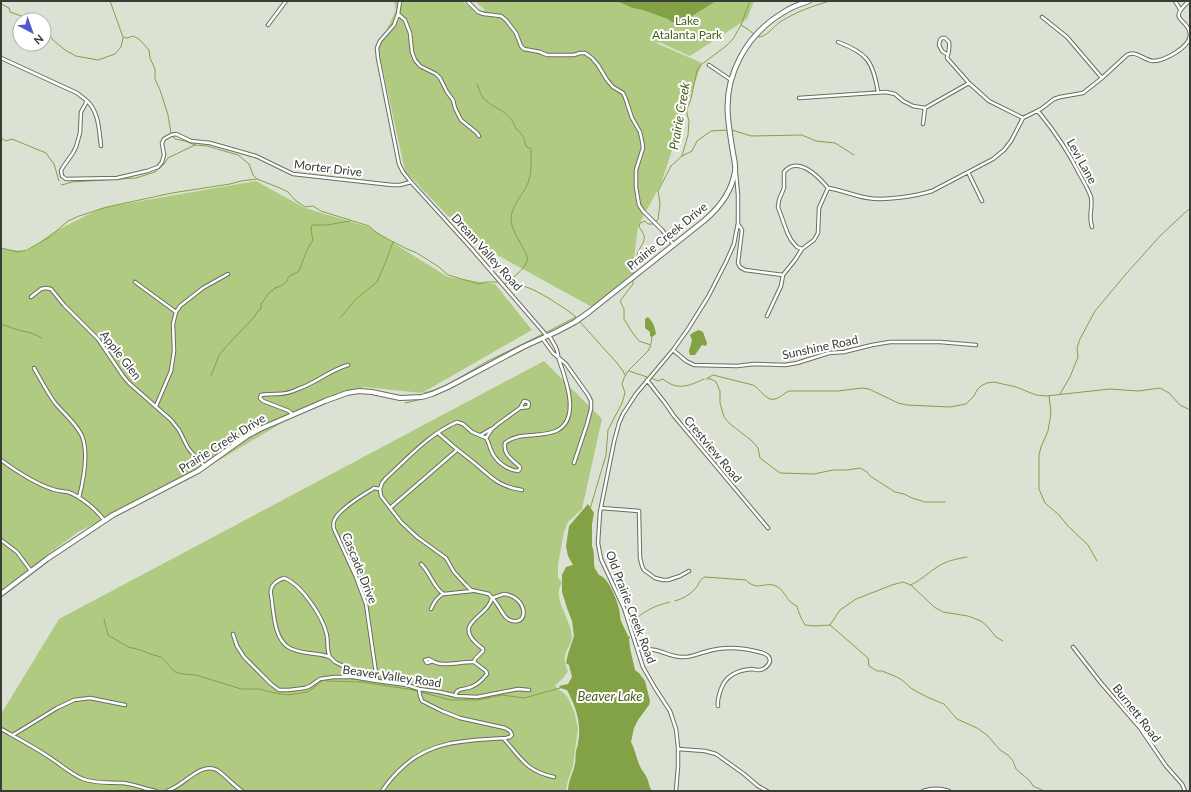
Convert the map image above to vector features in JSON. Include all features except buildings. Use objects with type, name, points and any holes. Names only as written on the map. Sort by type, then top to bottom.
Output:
[{"type":"main road","name":"Prairie Creek Drive","points":[[1,594],[31,571],[105,520],[184,479],[206,466],[247,436],[260,429],[336,396],[347,393],[359,391],[372,392],[400,398],[422,397],[432,394],[448,387],[499,359],[566,327],[589,312],[705,220],[724,200],[733,180],[735,170],[728,116],[728,102],[731,80],[739,58],[747,45],[772,19],[784,11],[809,1]]},
{"type":"street","points":[[268,25],[286,1]]},
{"type":"street","points":[[400,1],[398,14],[405,20],[410,33],[412,52],[415,60],[420,66],[431,71],[440,78],[446,92],[453,100],[461,120],[477,132],[479,136]]},
{"type":"street","points":[[466,1],[478,12],[501,16],[506,20],[516,33],[521,46],[524,49],[547,55],[574,55],[585,53],[598,64],[607,80],[613,87],[623,93],[632,118],[640,132],[643,148],[636,170],[636,187],[639,205],[674,245]]},
{"type":"street","points":[[802,249],[796,247],[791,240],[778,207],[784,188],[784,172],[787,168],[791,166],[799,166],[820,179],[828,188],[866,198],[884,199],[923,194],[932,191],[993,159],[1004,150],[1011,141],[1023,118],[1038,111],[1054,99],[1083,93],[1127,55],[1134,53],[1150,61],[1156,61],[1164,59],[1187,44],[1190,36],[1189,30],[1180,19],[1180,9],[1175,1]]},
{"type":"street","points":[[1180,9],[1189,1]]},
{"type":"street","name":"Dream Valley Road","points":[[398,14],[394,25],[380,41],[377,48],[399,164],[411,182],[500,280],[548,336],[559,354],[558,357],[569,396],[570,405],[568,416],[564,424],[557,431],[549,434],[517,437],[509,439],[505,443],[504,448],[507,455],[520,467],[518,471],[513,471],[506,467],[494,457],[486,438]]},
{"type":"street","points":[[1042,17],[1067,37],[1102,78]]},
{"type":"street","points":[[948,55],[939,45],[942,38],[945,38],[949,42],[950,50],[947,58],[969,83],[989,101],[1023,118]]},
{"type":"street","points":[[838,42],[854,48],[867,59],[876,78],[878,92]]},
{"type":"street","points":[[1,58],[77,93],[86,100],[97,115],[100,146]]},
{"type":"street","points":[[709,65],[731,80]]},
{"type":"street","points":[[799,98],[886,92],[895,94],[913,106],[925,108],[969,83]]},
{"type":"street","name":"Morter Drive","points":[[86,100],[81,112],[78,141],[73,153],[61,171],[65,179],[117,178],[158,167],[162,162],[164,155],[162,143],[167,136],[176,134],[191,141],[210,143],[256,156],[293,174],[392,185],[400,185],[411,182]]},
{"type":"street","points":[[923,124],[925,108]]},
{"type":"street","name":"Levi Lane","points":[[1038,111],[1063,143],[1086,185],[1091,197],[1090,216],[1092,227]]},
{"type":"street","name":"Old Prairie Creek Road","points":[[676,791],[678,749],[676,729],[672,716],[643,667],[624,608],[601,559],[598,543],[601,508],[619,423],[629,404],[688,329],[708,297],[734,244],[738,223],[738,183],[735,170]]},
{"type":"street","points":[[968,172],[982,201]]},
{"type":"street","points":[[767,316],[781,286],[783,275],[802,249],[814,240],[818,233],[819,208],[828,188]]},
{"type":"street","points":[[738,223],[742,230],[738,263],[740,267],[745,270],[783,275]]},
{"type":"street","points":[[156,406],[171,372],[174,351],[173,324],[176,312],[180,306],[203,288],[228,274]]},
{"type":"street","points":[[135,282],[176,312]]},
{"type":"street","name":"Apple Glen","points":[[31,297],[42,289],[46,288],[51,290],[98,339],[129,383],[176,425],[188,448],[198,460],[206,466]]},
{"type":"street","points":[[542,338],[553,354],[566,364],[588,395],[591,402],[591,409],[587,424],[574,462]]},
{"type":"street","name":"Sunshine Road","points":[[673,350],[686,361],[694,365],[737,366],[754,364],[785,365],[801,362],[829,353],[844,352],[890,342],[940,342],[976,345]]},
{"type":"street","points":[[293,415],[289,411],[263,401],[261,399],[261,395],[284,393],[302,388],[339,367],[348,364]]},
{"type":"street","points":[[34,368],[54,401],[80,432],[83,438],[84,469],[79,498]]},
{"type":"street","name":"Crestview Road","points":[[647,380],[674,416],[768,528]]},
{"type":"street","points":[[481,435],[520,408]]},
{"type":"street","points":[[474,591],[471,590],[454,572],[446,558],[409,530],[381,496],[380,489],[386,478],[416,449],[450,425],[457,422],[463,424],[472,432],[486,438],[492,428]]},
{"type":"street","points":[[438,433],[493,480],[506,486],[522,490]]},
{"type":"street","points":[[390,508],[457,450]]},
{"type":"street","points":[[1,460],[53,490],[68,492],[79,498],[105,520]]},
{"type":"street","name":"Cascade Drive","points":[[377,680],[366,604],[333,524],[336,518],[357,500],[374,488],[380,489]]},
{"type":"street","points":[[601,508],[639,511],[640,558],[644,570],[655,578],[668,580],[689,571]]},
{"type":"street","points":[[1,540],[17,552],[31,571]]},
{"type":"street","points":[[421,564],[427,570],[438,589],[444,594]]},
{"type":"street","points":[[330,657],[328,653],[329,642],[322,619],[318,612],[304,594],[290,580],[284,578],[278,580],[271,590],[275,622],[281,640],[292,649],[323,654],[330,657],[335,662],[343,666],[353,677]]},
{"type":"street","points":[[431,609],[434,601],[439,596],[444,594],[474,591],[489,594],[492,598],[498,604],[507,619],[518,621],[522,618],[524,609],[519,600],[515,597],[509,594],[504,594],[492,598]]},
{"type":"street","points":[[474,662],[483,649],[475,643],[468,631],[469,626],[491,604],[492,598]]},
{"type":"street","name":"Beaver Valley Road","points":[[234,634],[237,646],[244,657],[279,690],[305,688],[320,679],[334,677],[353,677],[377,680],[455,696],[476,697],[518,689],[529,690]]},
{"type":"street","points":[[637,648],[655,650],[684,658],[706,652],[737,647],[750,649],[767,655],[770,662],[765,668],[739,672],[732,674],[726,679],[722,684],[718,696],[718,706]]},
{"type":"street","name":"Burnett Road","points":[[1073,647],[1101,683],[1140,728],[1166,766],[1182,784],[1184,791]]},
{"type":"street","points":[[433,662],[452,664],[474,662],[486,672],[487,674],[475,685],[469,688],[459,689],[456,691],[455,696]]},
{"type":"street","points":[[382,791],[403,766],[432,748],[449,743],[465,741],[504,739],[510,737],[512,734],[510,731],[502,728],[450,715],[433,707],[422,701],[419,689]]},
{"type":"street","points":[[13,735],[57,708],[74,700],[90,698],[125,705]]},
{"type":"street","points":[[1,729],[48,756],[83,779],[94,782],[123,783],[156,791]]},
{"type":"street","points":[[504,739],[520,760],[526,765],[542,774],[554,777]]},
{"type":"street","points":[[678,749],[705,751],[716,754],[758,786],[767,791]]},
{"type":"street","points":[[167,791],[173,790],[197,772],[213,768],[242,791]]},
{"type":"street","points":[[923,791],[939,788],[949,791]]},
{"type":"green space","name":"Lake Atalanta Park","points":[[394,1],[462,1],[477,13],[485,10],[475,1],[754,1],[747,19],[690,56],[661,43],[654,42],[702,63],[661,184],[638,226],[632,274],[592,307],[490,251],[446,214],[405,171],[378,48],[396,10]]},
{"type":"green space","points":[[256,181],[305,208],[369,227],[448,277],[495,284],[532,330],[422,393],[364,387],[292,417],[206,468],[78,532],[1,590],[1,249],[27,251],[52,233],[101,208]]},
{"type":"green space","points":[[544,361],[602,419],[582,509],[568,522],[564,532],[558,565],[558,578],[562,582],[559,589],[559,596],[572,636],[565,658],[565,664],[568,671],[555,686],[567,696],[574,711],[578,728],[573,766],[566,791],[1,791],[1,714],[59,619]]},
{"type":"water","points":[[617,1],[716,1],[679,24]]},
{"type":"water","points":[[648,317],[656,331],[656,334],[652,337],[650,336],[650,332],[645,328],[645,319]]},
{"type":"water","points":[[699,330],[703,332],[707,343],[706,346],[702,345],[695,355],[690,355],[689,351],[692,340],[690,335]]},
{"type":"water","name":"Beaver Lake","points":[[588,504],[594,513],[592,524],[592,546],[595,569],[599,575],[606,580],[614,595],[621,621],[628,636],[630,637],[630,648],[635,670],[645,681],[650,701],[634,728],[631,742],[652,791],[568,791],[578,744],[579,722],[567,690],[560,688],[559,686],[568,684],[572,677],[569,665],[566,663],[574,636],[572,621],[562,592],[562,575],[566,567],[573,565],[568,556],[566,546],[569,526]]},
{"type":"waterway","points":[[110,1],[123,37],[127,38],[133,36],[139,39],[149,50],[150,58],[155,69],[155,79],[168,115],[171,133]]},
{"type":"waterway","name":"Prairie Creek","points":[[656,221],[658,220],[660,203],[658,191],[671,166],[682,156],[688,135],[689,121],[687,109],[691,99],[697,70],[702,64],[733,39],[741,25],[750,1]]},
{"type":"waterway","points":[[757,37],[763,36],[780,22],[792,15],[810,7],[830,1]]},
{"type":"waterway","points":[[1,4],[9,8],[10,12],[12,13]]},
{"type":"waterway","points":[[741,25],[754,34]]},
{"type":"waterway","points":[[52,39],[65,50],[76,56],[98,60],[115,54],[121,47],[123,38]]},
{"type":"waterway","points":[[477,84],[486,101],[509,117],[516,129],[523,136],[526,146],[531,149],[531,166],[528,183],[513,210],[511,219],[514,231],[526,253],[527,261],[522,270],[508,282]]},
{"type":"waterway","points":[[682,156],[692,151],[697,141],[711,131],[727,130]]},
{"type":"waterway","points":[[732,130],[751,136],[802,135],[816,141],[835,143],[854,155]]},
{"type":"waterway","points":[[173,136],[175,139],[195,145],[207,146],[238,155],[249,164],[253,175],[257,179]]},
{"type":"waterway","points":[[1,138],[6,141],[12,139],[46,153],[54,164],[59,181]]},
{"type":"waterway","points":[[61,184],[136,178],[155,172],[168,158],[195,145]]},
{"type":"waterway","points":[[1,248],[18,252],[27,250],[48,238],[68,221],[107,207],[172,193],[257,179],[288,192],[295,200],[305,207],[313,206],[321,211],[369,226],[384,237],[417,253],[439,267],[448,275],[479,284],[486,282],[499,282]]},
{"type":"waterway","points":[[1060,394],[1070,377],[1078,357],[1077,348],[1080,339],[1095,311],[1160,236],[1190,208]]},
{"type":"waterway","points":[[211,376],[219,355],[261,309],[261,304],[269,293],[285,283],[288,277],[299,271],[307,250],[313,240],[311,230],[312,225],[327,225],[350,221]]},
{"type":"waterway","name":"Prairie Creek","points":[[633,274],[637,255],[644,240],[643,234],[639,227],[640,223],[645,221],[648,224],[653,224]]},
{"type":"waterway","points":[[340,318],[356,299],[377,282],[393,242]]},
{"type":"waterway","name":"Prairie Creek","points":[[590,509],[606,455],[608,430],[622,403],[625,393],[622,384],[624,378],[628,371],[648,351],[651,345],[639,341],[624,319],[624,309],[620,301],[633,284],[633,280]]},
{"type":"waterway","points":[[502,283],[516,284],[532,289],[550,299],[576,317],[547,332]]},
{"type":"waterway","points":[[579,321],[617,363],[625,375]]},
{"type":"waterway","points":[[1,324],[42,338]]},
{"type":"waterway","points":[[424,393],[433,391],[450,383],[490,360],[543,334]]},
{"type":"waterway","points":[[651,344],[652,337]]},
{"type":"waterway","points":[[629,371],[647,377]]},
{"type":"waterway","points":[[706,379],[713,375],[753,385],[766,397],[772,399],[779,398],[789,391],[838,391],[862,388],[869,389],[898,403],[907,405],[950,407],[966,404],[981,386],[994,382],[1016,387],[1036,395],[1046,396],[1110,389],[1138,391],[1160,388],[1169,393],[1180,405],[1190,410]]},
{"type":"waterway","points":[[651,378],[658,381],[663,379],[668,383],[678,386],[693,384],[704,379]]},
{"type":"waterway","points":[[708,379],[716,382],[720,391],[720,403],[724,417],[729,423],[752,441],[758,448],[760,458],[780,473],[814,474],[833,470],[860,468],[895,492],[925,502],[945,502]]},
{"type":"waterway","points":[[1049,396],[1051,413],[1048,431],[1039,455],[1039,489],[1045,503],[1088,545],[1097,561]]},
{"type":"waterway","points":[[405,403],[418,400]]},
{"type":"waterway","points":[[911,585],[940,565],[951,560],[967,557]]},
{"type":"waterway","points":[[675,601],[691,593],[697,587],[701,579],[705,577],[746,580],[757,586],[776,586],[782,591],[790,602],[797,606],[805,625],[830,625],[868,658],[869,666],[877,671],[882,671],[897,677],[912,689],[944,704],[957,719],[977,728],[987,735],[1000,750],[1008,755],[1013,761],[1016,769],[1030,781],[1033,786],[1044,791]]},
{"type":"waterway","points":[[830,625],[840,610],[856,599],[903,582],[911,585],[934,607],[943,612],[968,616],[981,621],[996,637],[1003,641]]},
{"type":"waterway","points":[[636,635],[633,621],[650,609],[670,602]]},
{"type":"waterway","points":[[104,619],[108,635],[128,647],[161,657],[175,672],[196,675],[241,689],[259,689],[288,695],[308,692],[322,681]]},
{"type":"waterway","points":[[326,681],[361,682],[417,691]]},
{"type":"waterway","points":[[421,692],[450,700],[478,700],[502,695],[524,698],[560,688]]}]
